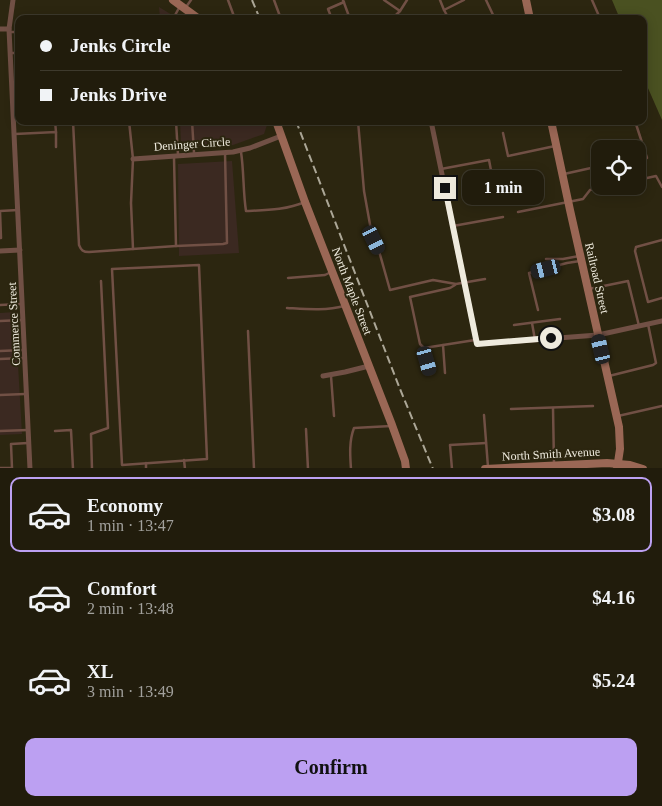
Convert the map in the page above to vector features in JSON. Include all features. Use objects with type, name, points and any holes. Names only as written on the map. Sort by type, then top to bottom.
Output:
[{"type":"main road","points":[[173,0],[194,15]]},
{"type":"main road","points":[[526,0],[529,15]]},
{"type":"main road","name":"North Maple Street","points":[[277,125],[305,202],[392,426],[406,468]]},
{"type":"main road","name":"Railroad Street","points":[[552,125],[617,417],[620,441],[618,466]]},
{"type":"main road","name":"North Smith Avenue","points":[[487,468],[605,463],[643,468]]},
{"type":"street","name":"Commerce Street","points":[[13,0],[10,30],[15,87]]},
{"type":"street","points":[[0,28],[10,30]]},
{"type":"street","name":"Commerce Street","points":[[15,125],[30,468]]},
{"type":"street","points":[[432,125],[477,342],[598,335],[662,321]]},
{"type":"street","name":"Deninger Circle","points":[[132,158],[241,150],[281,136]]},
{"type":"street","points":[[0,250],[20,250]]},
{"type":"street","points":[[323,376],[369,366]]},
{"type":"lane","points":[[176,15],[191,0]]},
{"type":"lane","points":[[228,0],[234,15]]},
{"type":"lane","points":[[274,0],[280,15]]},
{"type":"lane","points":[[384,0],[400,11]]},
{"type":"lane","points":[[396,15],[407,0]]},
{"type":"lane","points":[[440,0],[447,15]]},
{"type":"lane","points":[[444,10],[464,0]]},
{"type":"lane","points":[[486,0],[493,15]]},
{"type":"lane","points":[[592,0],[599,15]]},
{"type":"lane","points":[[330,15],[328,9],[343,1],[348,15]]},
{"type":"lane","points":[[10,30],[15,31]]},
{"type":"lane","points":[[55,125],[56,147]]},
{"type":"lane","points":[[73,125],[79,245],[84,252],[227,243],[225,152]]},
{"type":"lane","points":[[129,125],[132,158],[133,249]]},
{"type":"lane","points":[[176,125],[176,246]]},
{"type":"lane","points":[[192,125],[194,154]]},
{"type":"lane","points":[[358,125],[364,191],[371,230],[390,290],[433,280],[456,284],[485,279]]},
{"type":"lane","points":[[636,125],[641,140]]},
{"type":"lane","points":[[15,134],[56,132]]},
{"type":"lane","points":[[503,133],[508,156],[556,146]]},
{"type":"lane","points":[[241,150],[246,211],[277,209],[296,206],[305,202]]},
{"type":"lane","points":[[441,169],[489,160],[494,186]]},
{"type":"lane","points":[[562,174],[591,168]]},
{"type":"lane","points":[[646,178],[656,176],[662,187]]},
{"type":"lane","points":[[518,212],[583,199],[591,190]]},
{"type":"lane","points":[[0,238],[0,211],[18,210]]},
{"type":"lane","points":[[453,226],[503,217]]},
{"type":"lane","points":[[662,240],[636,247],[635,251],[648,302],[662,298]]},
{"type":"lane","points":[[546,259],[581,258]]},
{"type":"lane","points":[[538,310],[529,273],[581,258]]},
{"type":"lane","points":[[199,265],[207,459],[184,460],[122,465],[112,269],[199,265]]},
{"type":"lane","points":[[288,278],[325,275],[332,271]]},
{"type":"lane","points":[[92,468],[91,434],[108,428],[101,281]]},
{"type":"lane","points":[[588,289],[628,281],[639,326]]},
{"type":"lane","points":[[431,374],[424,348],[420,344],[410,297],[450,288],[456,284]]},
{"type":"lane","points":[[0,305],[23,304]]},
{"type":"lane","points":[[287,308],[337,308],[345,305]]},
{"type":"lane","points":[[514,325],[560,319]]},
{"type":"lane","points":[[0,321],[24,320]]},
{"type":"lane","points":[[532,323],[535,340]]},
{"type":"lane","points":[[608,376],[656,363],[648,324]]},
{"type":"lane","points":[[248,331],[254,468]]},
{"type":"lane","points":[[424,348],[477,342]]},
{"type":"lane","points":[[443,345],[445,373]]},
{"type":"lane","points":[[0,351],[25,350]]},
{"type":"lane","points":[[0,359],[25,358]]},
{"type":"lane","points":[[331,374],[334,416]]},
{"type":"lane","points":[[0,395],[27,394]]},
{"type":"lane","points":[[511,409],[593,406]]},
{"type":"lane","points":[[617,417],[662,406]]},
{"type":"lane","points":[[553,408],[554,465]]},
{"type":"lane","points":[[484,415],[487,468]]},
{"type":"lane","points":[[351,468],[350,450],[354,428],[392,426]]},
{"type":"lane","points":[[306,429],[308,468]]},
{"type":"lane","points":[[0,431],[28,430]]},
{"type":"lane","points":[[55,431],[71,430],[73,468]]},
{"type":"lane","points":[[0,468],[12,468],[11,444],[29,443]]},
{"type":"lane","points":[[452,468],[450,445],[486,443]]},
{"type":"lane","points":[[184,460],[185,468]]},
{"type":"lane","points":[[146,463],[146,468]]},
{"type":"shaded area","points":[[159,7],[172,15],[160,15]]},
{"type":"shaded area","points":[[180,125],[267,125],[264,134],[233,145],[181,146]]},
{"type":"shaded area","points":[[232,161],[239,253],[179,256],[178,164]]},
{"type":"shaded area","points":[[15,312],[22,434],[0,435],[0,313]]},
{"type":"green space","points":[[612,0],[662,0],[662,120],[647,86],[647,15],[618,15]]},
{"type":"railway","points":[[252,0],[258,15]]},
{"type":"railway","points":[[298,125],[433,468]]},
{"type":"route","points":[[445,188],[477,344],[551,338]]}]
